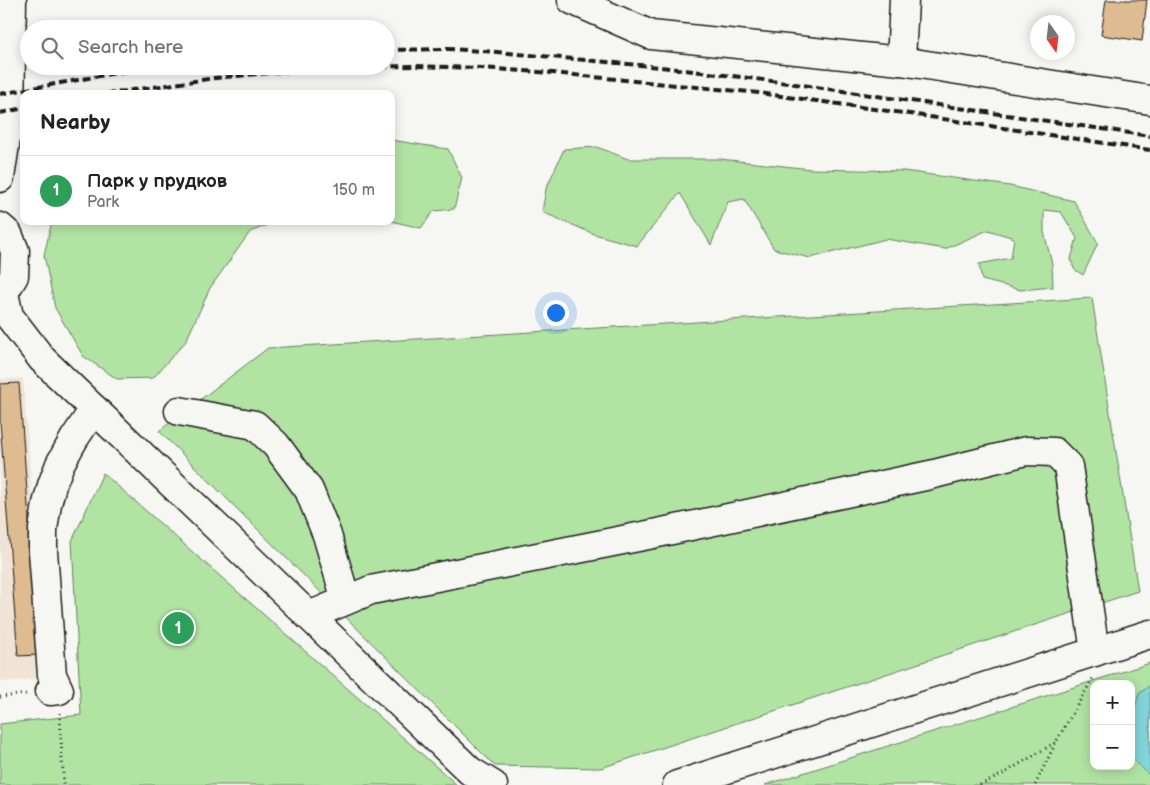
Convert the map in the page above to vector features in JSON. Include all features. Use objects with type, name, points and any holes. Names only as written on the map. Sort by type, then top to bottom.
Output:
[{"type":"street","points":[[0,178],[10,111],[12,0]]},
{"type":"street","points":[[572,0],[651,35],[901,62],[1150,100]]},
{"type":"street","points":[[901,62],[904,0]]},
{"type":"street","points":[[0,227],[8,234],[15,251],[14,276],[3,305],[42,359],[470,771],[493,785]]},
{"type":"street","points":[[54,691],[43,530],[47,504],[60,464],[94,409]]},
{"type":"street","points":[[179,411],[255,425],[276,445],[309,490],[327,535],[346,600]]},
{"type":"street","points":[[309,616],[371,590],[672,530],[930,475],[1026,451],[1042,451],[1054,452],[1068,466],[1095,662]]},
{"type":"street","points":[[677,785],[1095,662],[1150,634]]},
{"type":"path","points":[[1035,785],[1095,662]]},
{"type":"path","points":[[54,691],[64,785]]},
{"type":"path","points":[[980,785],[1003,774],[1056,742]]},
{"type":"shaded area","points":[[23,378],[46,678],[0,682],[0,379]]},
{"type":"green space","points":[[395,141],[448,149],[462,178],[454,209],[434,211],[421,228],[395,222]]},
{"type":"green space","points":[[597,147],[628,159],[720,159],[811,169],[904,171],[1010,186],[1074,201],[1098,243],[1083,275],[1074,269],[1071,259],[1077,238],[1061,212],[1044,210],[1044,232],[1052,264],[1053,287],[1021,290],[982,280],[979,264],[1011,258],[1014,238],[988,230],[945,249],[886,239],[810,258],[774,249],[744,199],[728,202],[711,245],[680,193],[637,246],[594,234],[542,212],[546,189],[564,149]]},
{"type":"green space","points":[[51,225],[268,225],[250,232],[210,288],[186,341],[153,378],[117,379],[83,356],[55,308],[44,255]]},
{"type":"green space","points":[[1092,298],[1138,591],[601,768],[495,766],[159,431],[268,348]]},
{"type":"green space","points":[[103,473],[457,785],[0,785],[0,724],[81,715],[72,541]]},
{"type":"green space","points":[[1150,663],[1150,785],[765,785],[1090,682],[1090,770],[1135,770],[1135,680],[1096,680]]},
{"type":"water","points":[[1150,685],[1150,776],[1135,761],[1135,707],[1139,694]]},
{"type":"building","points":[[1106,0],[1147,0],[1142,41],[1101,35]]},
{"type":"building","points":[[19,383],[39,655],[18,656],[0,422],[0,384]]},
{"type":"railway","points":[[395,50],[448,49],[497,52],[661,67],[795,84],[1150,136]]},
{"type":"railway","points":[[395,66],[481,68],[553,73],[759,93],[1150,150]]},
{"type":"railway","points":[[22,90],[105,75]]},
{"type":"railway","points":[[133,90],[246,75]]},
{"type":"railway","points":[[0,94],[20,90]]},
{"type":"railway","points":[[0,113],[20,109]]},
{"type":"place","name":"Парк у прудков","points":[[178,628]]}]
